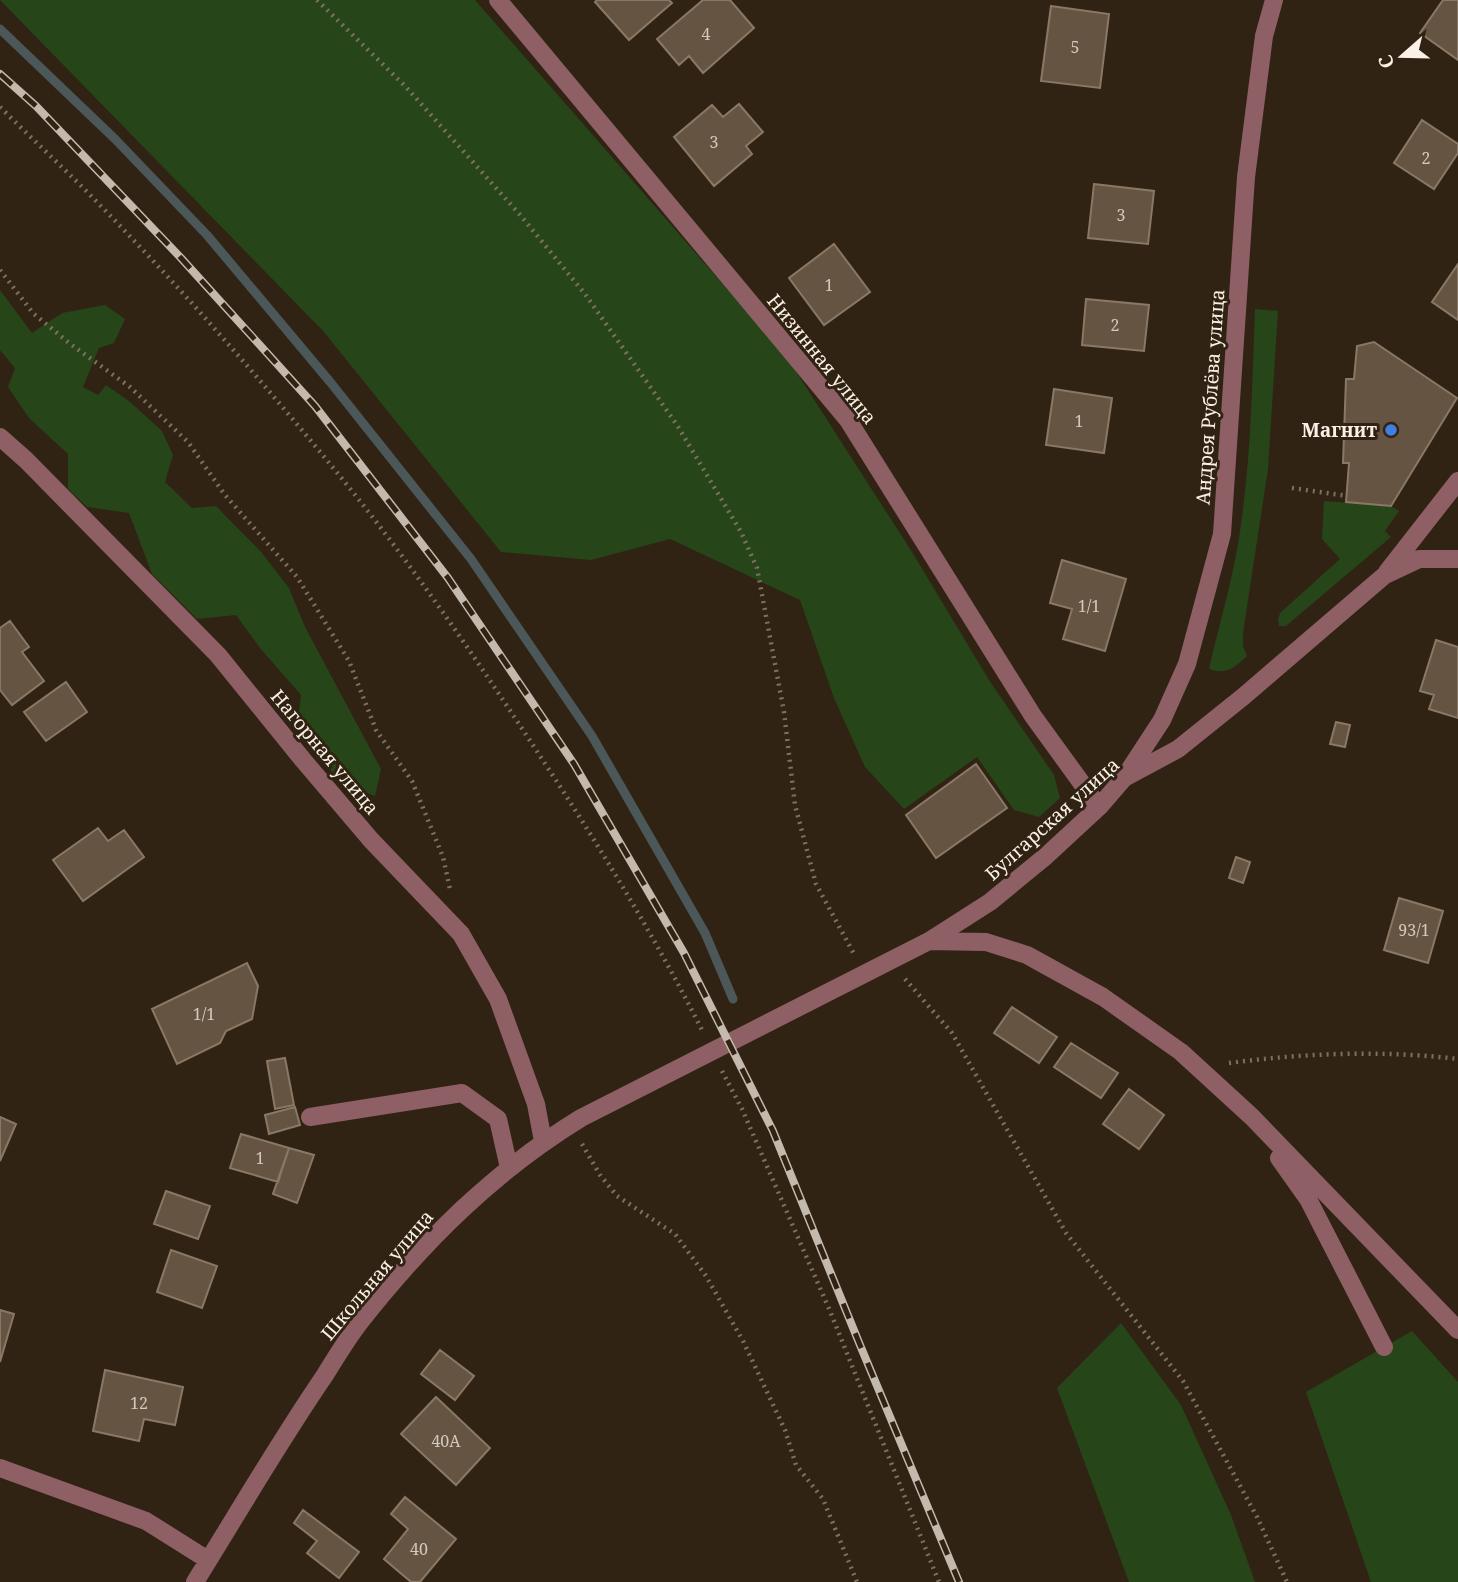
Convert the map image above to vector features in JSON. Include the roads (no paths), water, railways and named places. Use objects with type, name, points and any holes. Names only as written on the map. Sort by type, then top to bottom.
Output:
[{"type":"street","name":"Низинная улица","points":[[498,0],[848,420],[1033,716],[1099,807]]},
{"type":"street","name":"Андрея Рублёва улица","points":[[1124,778],[1162,720],[1187,664],[1222,534],[1245,177],[1264,36],[1274,0]]},
{"type":"street","name":"Нагорная улица","points":[[0,437],[218,654],[303,761],[371,840],[461,934],[498,999],[536,1104],[544,1141]]},
{"type":"street","points":[[1385,575],[1458,481]]},
{"type":"street","name":"Булгарская улица","points":[[631,1092],[929,942],[990,902],[1046,856],[1099,807],[1124,778],[1178,748],[1244,696],[1385,575],[1419,559],[1458,559]]},
{"type":"street","points":[[929,942],[986,942],[1027,955],[1103,997],[1181,1052],[1252,1117],[1458,1330]]},
{"type":"street","name":"Школьная улица","points":[[195,1582],[298,1414],[359,1324],[435,1236],[468,1201],[544,1141],[631,1092]]},
{"type":"street","points":[[310,1117],[462,1093],[498,1119],[509,1168]]},
{"type":"street","points":[[1252,1117],[1308,1199],[1384,1347]]},
{"type":"street","points":[[0,1468],[146,1521],[208,1560]]},
{"type":"waterway","points":[[0,29],[115,139],[207,235],[331,383],[471,559],[592,736],[705,933],[733,999]]},
{"type":"railway","points":[[0,74],[36,106],[181,258],[315,406],[448,578],[574,764],[684,953],[773,1131],[959,1582]]},
{"type":"place","name":"Магнит","points":[[1391,430]]}]
